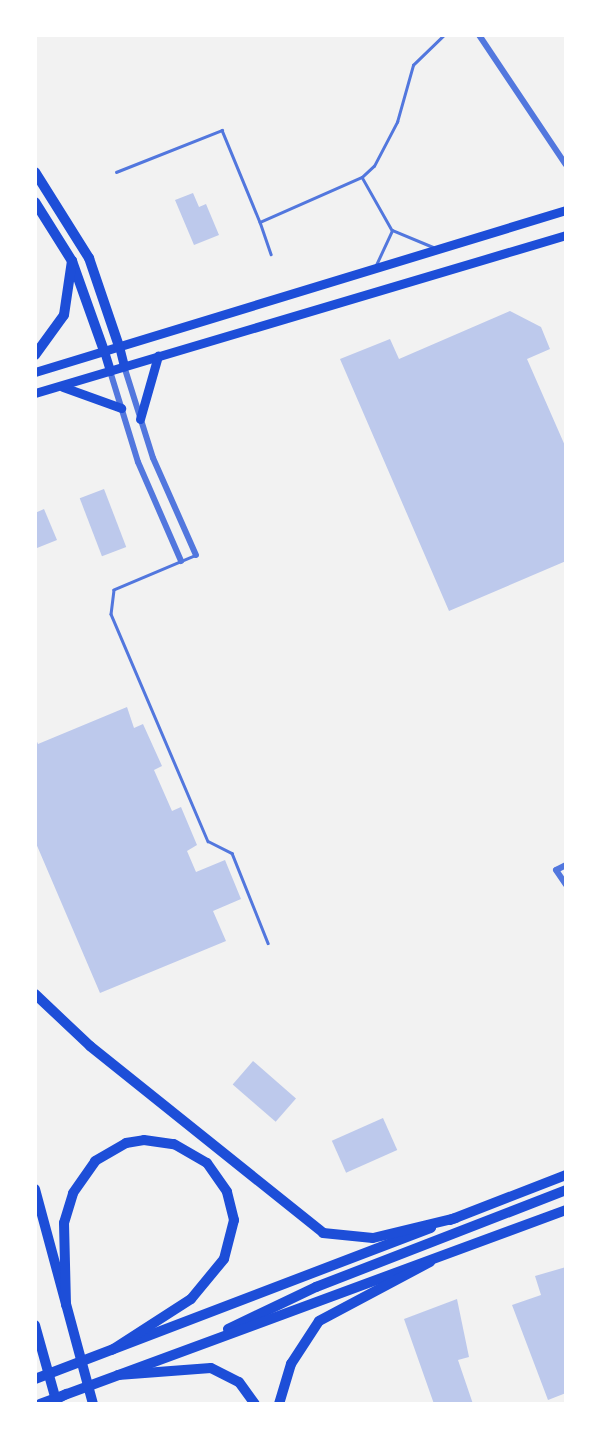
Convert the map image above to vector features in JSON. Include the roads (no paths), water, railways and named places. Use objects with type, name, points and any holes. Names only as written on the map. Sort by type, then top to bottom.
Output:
[{"type":"highway","points":[[35,173],[89,258],[119,346]]},
{"type":"highway","points":[[35,202],[72,261],[104,351]]},
{"type":"highway","points":[[35,355],[64,316],[72,261]]},
{"type":"highway","points":[[35,994],[90,1046],[309,1226],[354,1240],[456,1218]]},
{"type":"highway","points":[[66,1305],[67,1206],[95,1161],[144,1140],[174,1144],[207,1163],[227,1192],[233,1220],[224,1259],[191,1299],[112,1350]]},
{"type":"highway","points":[[35,1379],[566,1175]]},
{"type":"highway","points":[[35,1189],[93,1404]]},
{"type":"highway","points":[[198,1346],[278,1303],[566,1191]]},
{"type":"highway","points":[[40,1404],[566,1210]]},
{"type":"highway","points":[[279,1404],[291,1364],[320,1321],[430,1262]]},
{"type":"highway","points":[[35,1325],[57,1404]]},
{"type":"highway","points":[[118,1375],[211,1368],[239,1382],[255,1404]]},
{"type":"highway","points":[[84,1369],[101,1404]]},
{"type":"highway","points":[[48,1404],[65,1394]]},
{"type":"main road","points":[[35,372],[566,210]]},
{"type":"main road","points":[[35,393],[566,235]]},
{"type":"main road","points":[[119,346],[124,366]]},
{"type":"main road","points":[[104,351],[110,371]]},
{"type":"main road","points":[[140,419],[158,356]]},
{"type":"main road","points":[[58,386],[95,394],[121,408]]},
{"type":"street","points":[[479,35],[566,165]]},
{"type":"street","points":[[124,366],[140,419],[196,555]]},
{"type":"street","points":[[110,371],[121,408],[181,561]]},
{"type":"street","points":[[566,865],[555,870],[566,885]]},
{"type":"lane","points":[[260,222],[362,177],[392,135],[413,65],[444,35]]},
{"type":"lane","points":[[116,172],[222,130],[271,254]]},
{"type":"lane","points":[[362,177],[392,230],[439,249]]},
{"type":"lane","points":[[372,270],[392,230]]},
{"type":"lane","points":[[196,555],[114,590],[111,614],[208,841],[232,853],[268,943]]}]
